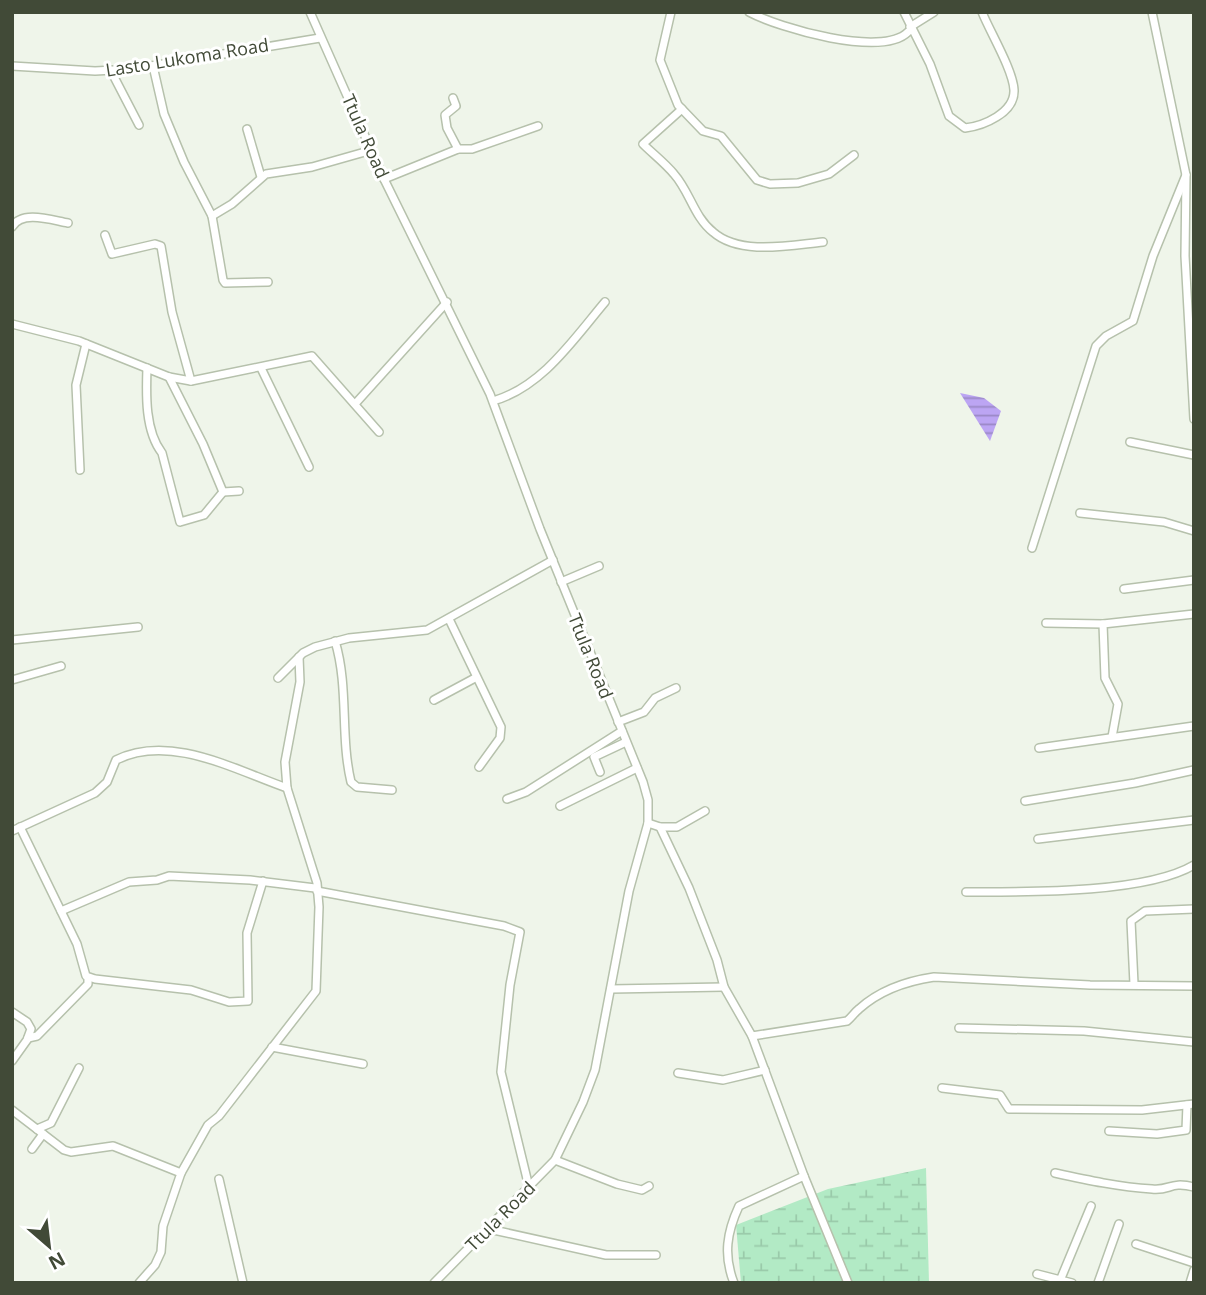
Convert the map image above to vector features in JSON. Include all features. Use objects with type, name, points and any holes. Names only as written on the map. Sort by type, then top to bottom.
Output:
[{"type":"street","name":"Ttula Road","points":[[310,12],[384,179],[447,302],[493,401],[561,582],[648,800],[648,823],[629,891],[595,1070],[555,1160],[434,1283]]},
{"type":"street","points":[[671,12],[660,60],[682,108],[703,131],[721,136],[758,180],[770,184],[798,183],[829,174],[854,155]]},
{"type":"street","points":[[749,12],[782,26],[854,41],[897,40],[934,12]]},
{"type":"street","points":[[904,12],[909,30],[930,64],[949,116],[965,128],[979,126],[1011,104],[1014,90],[982,12]]},
{"type":"street","points":[[1152,12],[1186,175],[1185,256],[1192,331],[1194,419]]},
{"type":"street","name":"Lasto Lukoma Road","points":[[12,66],[111,71],[320,38]]},
{"type":"street","points":[[153,66],[164,114],[184,162],[212,216],[223,280],[225,283],[268,282]]},
{"type":"street","points":[[111,71],[139,125]]},
{"type":"street","points":[[453,98],[456,106],[445,115],[445,124],[458,149]]},
{"type":"street","points":[[682,108],[643,144],[676,175],[698,215],[714,234],[734,243],[765,247],[823,242]]},
{"type":"street","points":[[384,179],[458,149],[472,149],[538,126]]},
{"type":"street","points":[[247,129],[261,177]]},
{"type":"street","points":[[212,216],[232,204],[261,177],[272,172],[325,164],[372,150]]},
{"type":"street","points":[[1032,548],[1096,346],[1106,336],[1133,321],[1153,256],[1186,175]]},
{"type":"street","points":[[12,227],[18,221],[30,217],[68,223]]},
{"type":"street","points":[[105,235],[112,254],[155,244],[161,246],[172,312],[191,382]]},
{"type":"street","points":[[355,404],[447,302]]},
{"type":"street","points":[[493,401],[514,395],[556,361],[605,302]]},
{"type":"street","points":[[12,324],[86,344],[169,377],[191,382],[312,356],[379,432]]},
{"type":"street","points":[[80,470],[76,385],[86,344]]},
{"type":"street","points":[[147,368],[150,419],[180,522],[204,514],[223,492],[239,491]]},
{"type":"street","points":[[261,368],[309,467]]},
{"type":"street","points":[[169,377],[223,492]]},
{"type":"street","points":[[1130,442],[1194,455]]},
{"type":"street","points":[[1080,513],[1164,522],[1194,531]]},
{"type":"street","points":[[278,678],[308,650],[335,641],[414,634],[449,620],[553,560]]},
{"type":"street","points":[[561,582],[599,566]]},
{"type":"street","points":[[1124,589],[1194,580]]},
{"type":"street","points":[[1046,623],[1103,624],[1194,614]]},
{"type":"street","points":[[449,620],[501,727],[500,738],[479,767]]},
{"type":"street","points":[[1103,624],[1105,678],[1118,704],[1112,737]]},
{"type":"street","points":[[12,640],[138,627]]},
{"type":"street","points":[[335,641],[340,658],[344,740],[351,782],[357,787],[392,790]]},
{"type":"street","points":[[139,1283],[155,1265],[161,1252],[163,1226],[181,1173],[208,1125],[219,1116],[316,991],[317,883],[287,788],[285,762],[300,682],[299,657]]},
{"type":"street","points":[[12,680],[61,666]]},
{"type":"street","points":[[434,700],[475,678]]},
{"type":"street","points":[[618,722],[644,712],[655,698],[676,688]]},
{"type":"street","points":[[1039,748],[1194,726]]},
{"type":"street","points":[[507,799],[526,792],[622,731]]},
{"type":"street","points":[[600,772],[594,757],[626,742]]},
{"type":"street","points":[[28,1038],[37,1036],[89,984],[77,944],[16,829],[95,793],[107,782],[116,760],[156,751],[180,752],[287,788]]},
{"type":"street","points":[[560,806],[637,768]]},
{"type":"street","points":[[1025,801],[1135,783],[1194,770]]},
{"type":"street","points":[[648,823],[660,827],[677,827],[705,811]]},
{"type":"street","points":[[1038,839],[1194,820]]},
{"type":"street","points":[[660,827],[689,888],[718,960],[724,987],[752,1036],[804,1176],[848,1283]]},
{"type":"street","points":[[966,892],[1045,892],[1123,883],[1178,875],[1194,865]]},
{"type":"street","points":[[61,911],[129,882],[157,880],[169,876],[263,881],[504,926],[520,932],[510,985],[501,1072],[529,1188]]},
{"type":"street","points":[[88,978],[191,990],[229,1002],[248,1001],[247,933],[263,881]]},
{"type":"street","points":[[1134,984],[1131,921],[1144,911],[1194,909]]},
{"type":"street","points":[[752,1036],[848,1021],[858,1009],[892,988],[934,977],[1090,985],[1194,986]]},
{"type":"street","points":[[611,989],[724,987]]},
{"type":"street","points":[[12,1012],[27,1022],[31,1029],[12,1061]]},
{"type":"street","points":[[959,1028],[1095,1031],[1194,1042]]},
{"type":"street","points":[[272,1047],[363,1064]]},
{"type":"street","points":[[32,1149],[40,1132],[51,1123],[79,1068]]},
{"type":"street","points":[[678,1073],[723,1080],[765,1070]]},
{"type":"street","points":[[942,1087],[1000,1095],[1009,1109],[1142,1110],[1190,1104],[1186,1130],[1157,1134],[1109,1130]]},
{"type":"street","points":[[13,1114],[64,1150],[113,1146],[181,1173]]},
{"type":"street","points":[[555,1160],[617,1184],[642,1190],[649,1186]]},
{"type":"street","points":[[1055,1173],[1130,1188],[1162,1190],[1174,1183],[1194,1187]]},
{"type":"street","points":[[734,1283],[727,1266],[726,1248],[739,1206],[804,1176]]},
{"type":"street","points":[[219,1180],[243,1283]]},
{"type":"street","points":[[1059,1281],[1091,1206]]},
{"type":"street","points":[[1098,1283],[1119,1224]]},
{"type":"street","points":[[489,1229],[606,1255],[656,1255]]},
{"type":"street","points":[[1136,1244],[1194,1263]]},
{"type":"street","points":[[1190,1283],[1194,1270]]},
{"type":"street","points":[[1037,1274],[1072,1283]]},
{"type":"green space","points":[[926,1168],[929,1283],[741,1283],[736,1225],[828,1189]]},
{"type":"shaded area","points":[[960,393],[984,398],[1001,411],[990,441]]}]
